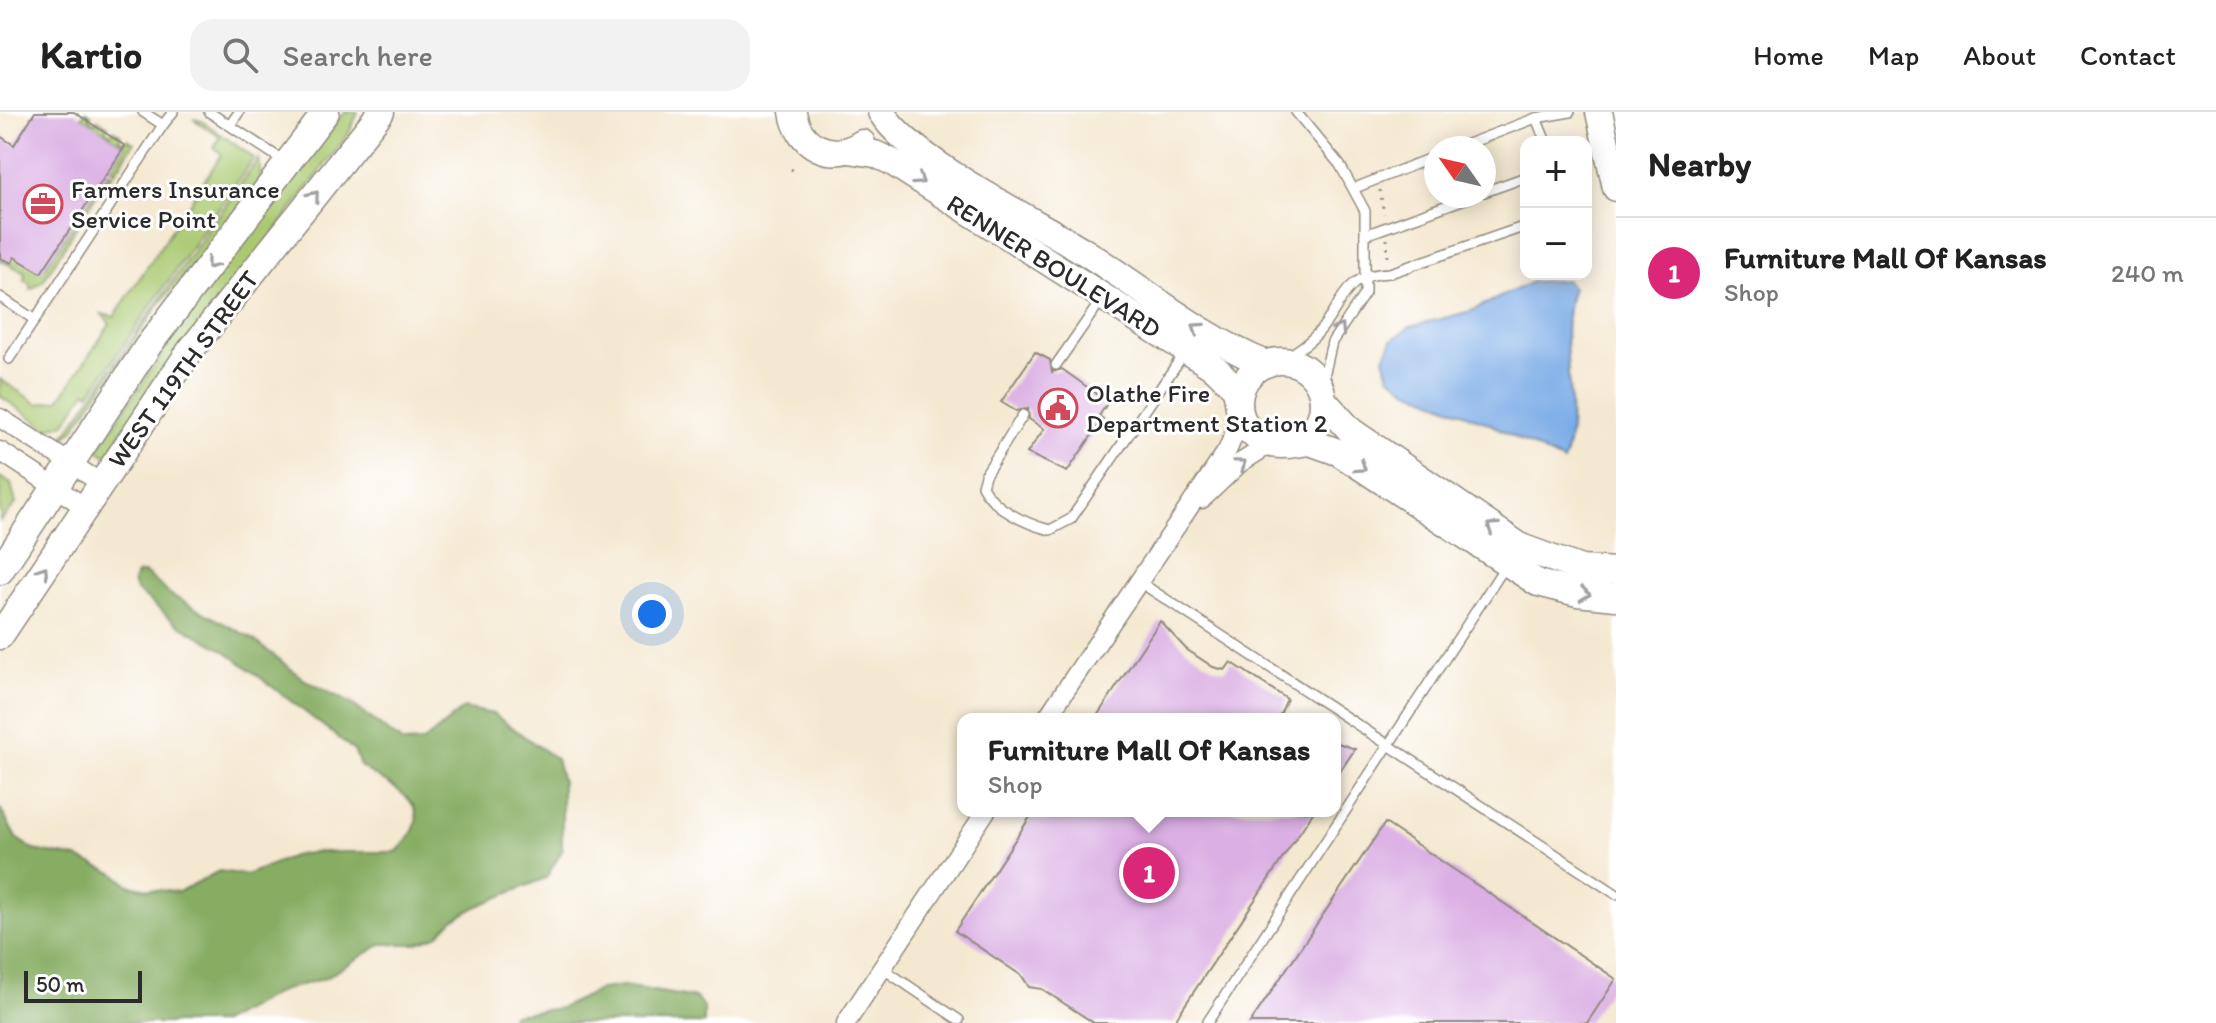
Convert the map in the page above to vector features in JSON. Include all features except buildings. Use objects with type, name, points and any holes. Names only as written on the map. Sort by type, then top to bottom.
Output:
[{"type":"main road","name":"WEST 119TH STREET","points":[[0,571],[148,346],[326,112]]},
{"type":"main road","name":"WEST 119TH STREET","points":[[0,636],[190,351],[381,112]]},
{"type":"main road","points":[[849,150],[866,138],[879,112]]},
{"type":"main road","name":"RENNER BOULEVARD","points":[[879,112],[906,142],[1085,252],[1229,349],[1273,362]]},
{"type":"main road","points":[[1599,112],[1616,188]]},
{"type":"main road","name":"RENNER BOULEVARD","points":[[793,113],[801,135],[812,146],[826,151],[849,150],[875,154],[892,162],[1187,350],[1227,377],[1236,389],[1240,412]]},
{"type":"main road","points":[[1616,571],[1581,569],[1521,547],[1351,431],[1305,369],[1273,362],[1246,380],[1240,412],[1258,439],[1280,444],[1310,442],[1338,452],[1506,565],[1558,589],[1616,597]]},
{"type":"main road","points":[[1280,444],[1301,441],[1318,424],[1322,395]]},
{"type":"street","points":[[1050,713],[1234,439],[1240,412]]},
{"type":"street","points":[[0,418],[101,483]]},
{"type":"street","points":[[1176,528],[1240,463],[1280,444]]},
{"type":"street","points":[[0,451],[85,507]]},
{"type":"street","points":[[846,1023],[982,817]]},
{"type":"lane","points":[[143,112],[163,125]]},
{"type":"lane","points":[[9,359],[173,112]]},
{"type":"lane","points":[[209,112],[286,162]]},
{"type":"lane","points":[[230,125],[239,112]]},
{"type":"lane","points":[[1296,112],[1355,188],[1365,211],[1365,293],[1327,355],[1322,395]]},
{"type":"lane","points":[[1489,136],[1536,118],[1570,112]]},
{"type":"lane","points":[[1536,118],[1544,136]]},
{"type":"lane","points":[[1355,188],[1424,161]]},
{"type":"lane","points":[[1496,188],[1520,179]]},
{"type":"lane","points":[[1365,235],[1440,208]]},
{"type":"lane","points":[[1273,362],[1318,333],[1352,282],[1367,273],[1390,273],[1520,228]]},
{"type":"lane","points":[[0,297],[35,320]]},
{"type":"lane","points":[[1056,365],[1103,297]]},
{"type":"lane","points":[[1023,415],[985,475],[982,486],[988,496],[1028,525],[1050,530],[1071,519],[1187,350]]},
{"type":"lane","points":[[1207,1023],[1506,565]]},
{"type":"lane","points":[[1138,581],[1338,713]]},
{"type":"lane","points":[[1341,715],[1616,894]]},
{"type":"lane","points":[[882,968],[959,1020]]},
{"type":"path","points":[[791,169],[797,173]]},
{"type":"path","points":[[1380,190],[1384,218]]},
{"type":"path","points":[[1387,236],[1389,267]]},
{"type":"green space","points":[[85,112],[91,115],[89,119],[95,123],[98,119],[108,126],[105,130],[111,134],[114,130],[121,135],[119,139],[134,143],[115,172],[110,168],[125,146],[81,117]]},
{"type":"green space","points":[[345,112],[358,112],[349,133],[107,456],[97,450],[194,307]]},
{"type":"green space","points":[[193,119],[202,121],[254,158],[90,393],[86,391],[64,424],[47,428],[0,396],[0,379],[38,404],[59,400],[110,324],[102,314],[114,317],[222,154],[214,148],[220,137]]},
{"type":"green space","points":[[259,158],[261,178],[233,218],[160,303],[73,430],[62,439]]},
{"type":"green space","points":[[108,172],[113,175],[105,181],[43,281],[30,290],[30,284],[24,280],[25,272],[0,260],[0,236],[46,266]]},
{"type":"green space","points":[[0,477],[11,484],[16,504],[0,521]]},
{"type":"green space","points":[[145,573],[171,595],[253,639],[305,680],[352,704],[403,743],[423,742],[464,708],[493,714],[556,759],[562,782],[562,851],[546,878],[478,906],[453,920],[437,936],[416,944],[382,944],[325,978],[281,991],[221,1023],[0,1023],[0,808],[16,838],[34,850],[77,858],[114,873],[129,885],[179,892],[219,871],[246,875],[293,856],[315,852],[396,852],[416,822],[415,810],[409,800],[360,766],[355,752],[344,742],[227,652],[176,623],[136,590],[133,582],[137,574]]},
{"type":"green space","points":[[623,986],[696,998],[704,1009],[704,1023],[507,1023],[513,1014],[561,1008],[601,989]]},
{"type":"water","points":[[1565,280],[1573,287],[1566,331],[1570,422],[1563,462],[1490,424],[1407,389],[1389,376],[1384,357],[1392,340],[1410,327],[1471,311],[1532,282]]},
{"type":"place","name":"Farmers Insurance Service Point","points":[[43,204]]},
{"type":"place","name":"Olathe Fire Department Station 2","points":[[1058,408]]},
{"type":"place","name":"Furniture Mall Of Kansas","points":[[1149,873]]}]
